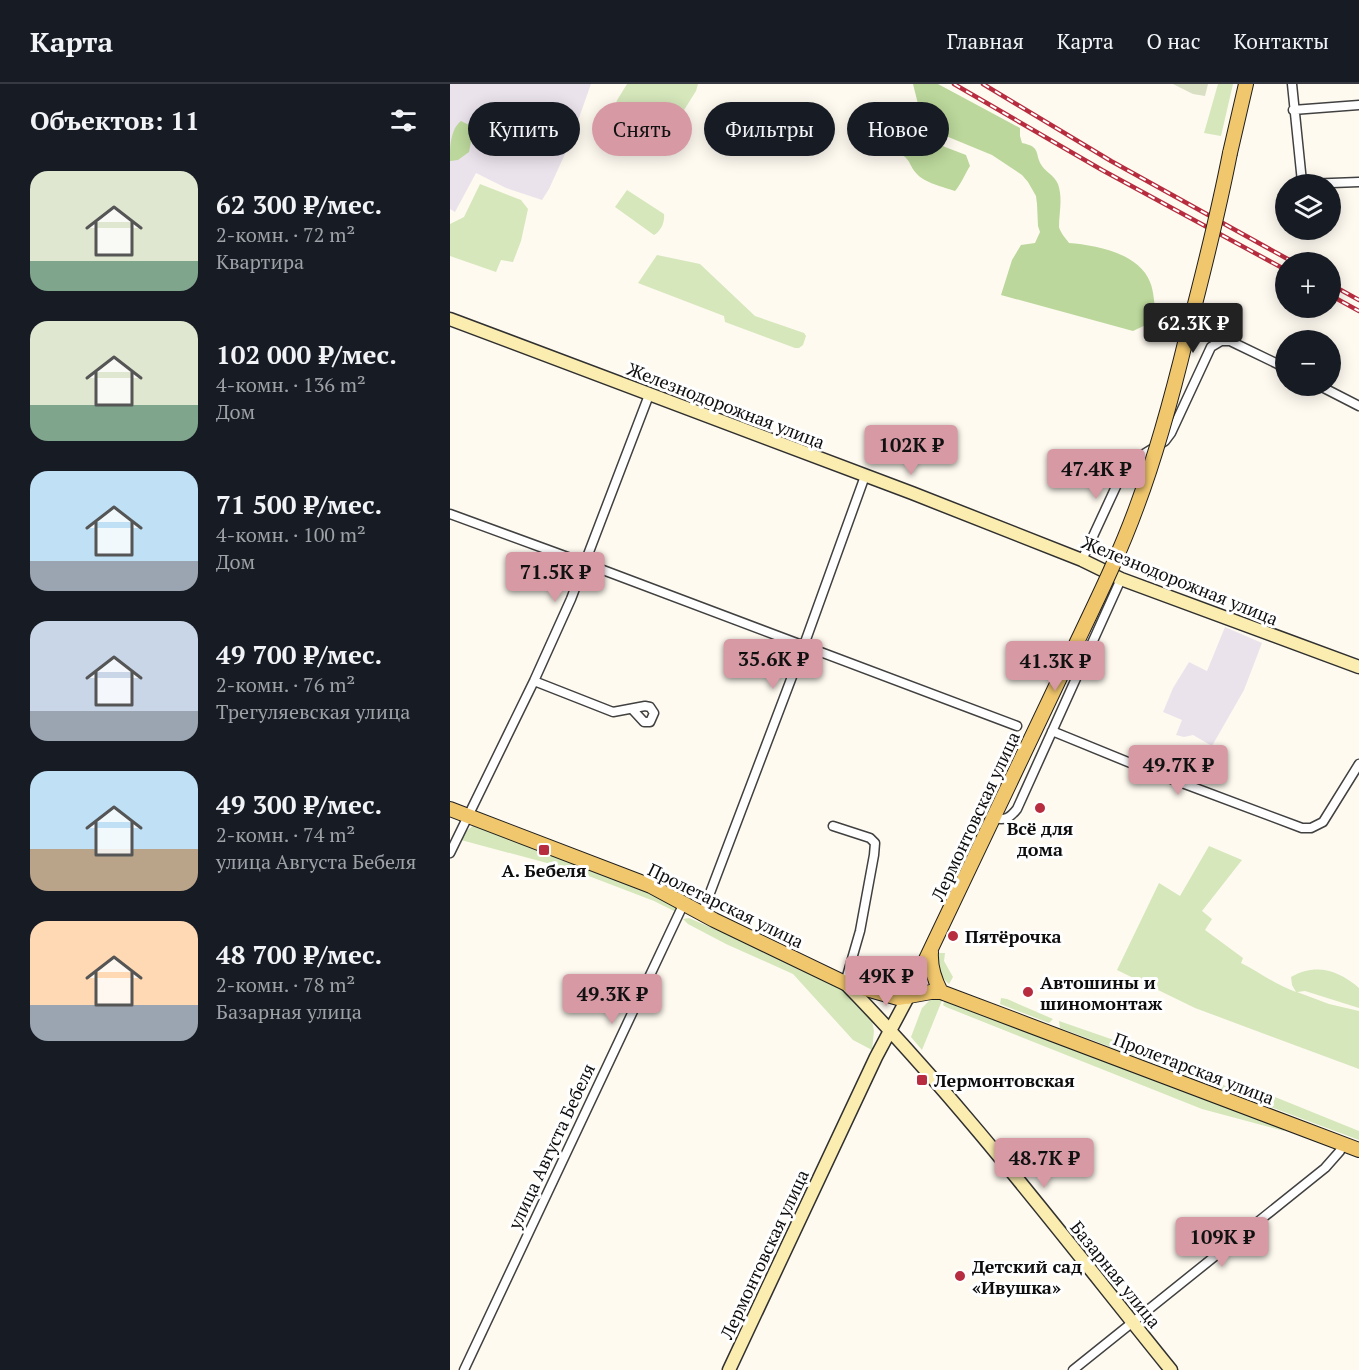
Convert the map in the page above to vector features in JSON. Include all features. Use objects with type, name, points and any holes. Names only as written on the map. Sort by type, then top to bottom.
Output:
[{"type":"main road","name":"Лермонтовская улица","points":[[908,997],[1066,665],[1114,562],[1137,506],[1174,388],[1246,84]]},
{"type":"main road","name":"Пролетарская улица","points":[[450,809],[642,882],[702,914],[845,983],[898,998],[941,992],[1359,1150]]},
{"type":"main road","points":[[932,948],[931,969],[941,992]]},
{"type":"street","points":[[1292,84],[1301,174]]},
{"type":"street","points":[[1293,110],[1359,105]]},
{"type":"street","points":[[1341,183],[1359,182]]},
{"type":"street","name":"Железнодорожная улица","points":[[450,320],[865,476],[1082,560],[1122,579],[1359,667]]},
{"type":"street","points":[[1082,560],[1126,465],[1165,441],[1211,347],[1221,341],[1230,341],[1275,363]]},
{"type":"street","points":[[450,854],[571,599],[649,395]]},
{"type":"street","points":[[1340,396],[1359,406]]},
{"type":"street","points":[[702,914],[865,476]]},
{"type":"street","points":[[450,514],[584,562],[1017,726]]},
{"type":"street","points":[[994,818],[1003,820],[1010,818],[1017,809],[1122,579]]},
{"type":"street","points":[[534,681],[613,712],[632,709]]},
{"type":"street","points":[[1052,731],[1150,771],[1302,828],[1311,828],[1323,822],[1359,764]]},
{"type":"street","points":[[833,826],[870,838],[875,843],[860,931],[845,983]]},
{"type":"street","name":"улица Августа Бебеля","points":[[464,1370],[684,903]]},
{"type":"street","name":"Базарная улица","points":[[845,983],[968,1118],[1171,1370]]},
{"type":"street","name":"Лермонтовская улица","points":[[729,1370],[876,1057],[908,997]]},
{"type":"street","points":[[1073,1370],[1325,1168],[1340,1151],[1342,1144]]},
{"type":"shaded area","points":[[450,84],[591,84],[580,115],[580,102],[468,102],[468,156],[564,156],[542,200],[506,188],[476,173],[455,212],[450,209]]},
{"type":"shaded area","points":[[1225,627],[1262,643],[1244,690],[1212,746],[1193,735],[1184,737],[1176,735],[1182,720],[1163,712],[1173,688],[1189,662],[1207,671]]},
{"type":"green space","points":[[627,84],[698,84],[689,102],[616,102]]},
{"type":"green space","points":[[913,84],[938,84],[1020,128],[1022,143],[1035,149],[1042,166],[1058,184],[1061,200],[1059,227],[1063,235],[1069,243],[1115,252],[1136,264],[1144,272],[1153,293],[1156,314],[1152,322],[1133,331],[1001,295],[1012,260],[1021,245],[1035,243],[1040,232],[1036,196],[1022,175],[992,155],[949,137],[949,102],[918,102]]},
{"type":"green space","points":[[1173,84],[1208,84],[1205,96],[1193,94]]},
{"type":"green space","points":[[1218,84],[1233,84],[1221,136],[1204,133]]},
{"type":"green space","points":[[461,121],[468,124],[468,153],[458,160],[450,161],[453,134]]},
{"type":"green space","points":[[949,149],[966,155],[970,166],[955,191],[929,182],[920,176],[903,156],[949,156]]},
{"type":"green space","points":[[480,184],[521,200],[528,209],[521,241],[513,262],[501,260],[496,272],[450,256],[450,224],[464,217]]},
{"type":"green space","points":[[627,190],[664,214],[662,226],[654,235],[615,207]]},
{"type":"green space","points":[[657,255],[700,264],[755,316],[804,333],[806,336],[803,345],[795,348],[725,322],[724,316],[638,283]]},
{"type":"green space","points":[[474,825],[657,893],[676,906],[676,912],[654,901],[573,870],[461,840],[465,832]]},
{"type":"green space","points":[[1209,846],[1242,860],[1202,911],[1212,919],[1205,930],[1243,958],[1241,963],[1296,992],[1291,977],[1309,970],[1335,973],[1359,988],[1359,1008],[1305,991],[1297,992],[1329,1004],[1359,1011],[1359,1069],[1195,1008],[1117,970],[1159,883],[1180,896]]},
{"type":"green space","points":[[689,918],[763,950],[851,994],[871,1016],[874,1031],[872,1050],[853,1040],[793,974],[726,944],[688,924],[683,919]]},
{"type":"green space","points":[[938,953],[945,953],[944,961],[953,977],[949,984],[939,970]]},
{"type":"green space","points":[[932,998],[943,998],[922,1050],[911,1037],[922,1008]]},
{"type":"green space","points":[[1001,998],[1053,1019],[1049,1023],[1000,1004]]},
{"type":"green space","points":[[945,999],[1286,1126],[1284,1131],[1202,1109],[946,1007],[943,1005]]},
{"type":"green space","points":[[1059,1021],[1134,1047],[1242,1093],[1275,1097],[1359,1131],[1359,1140],[1060,1028]]},
{"type":"railway","points":[[954,84],[1102,170],[1275,264]]},
{"type":"railway","points":[[983,84],[1111,161],[1275,252]]},
{"type":"railway","points":[[1341,290],[1359,300]]},
{"type":"railway","points":[[1341,301],[1359,311]]},
{"type":"place","name":"Всё для дома","points":[[1040,808]]},
{"type":"place","name":"А. Бебеля","points":[[544,850]]},
{"type":"place","name":"Пятёрочка","points":[[953,936]]},
{"type":"place","name":"Автошины и шиномонтаж","points":[[1028,992]]},
{"type":"place","name":"Лермонтовская","points":[[922,1080]]},
{"type":"place","name":"Детский сад «Ивушка»","points":[[960,1276]]}]
